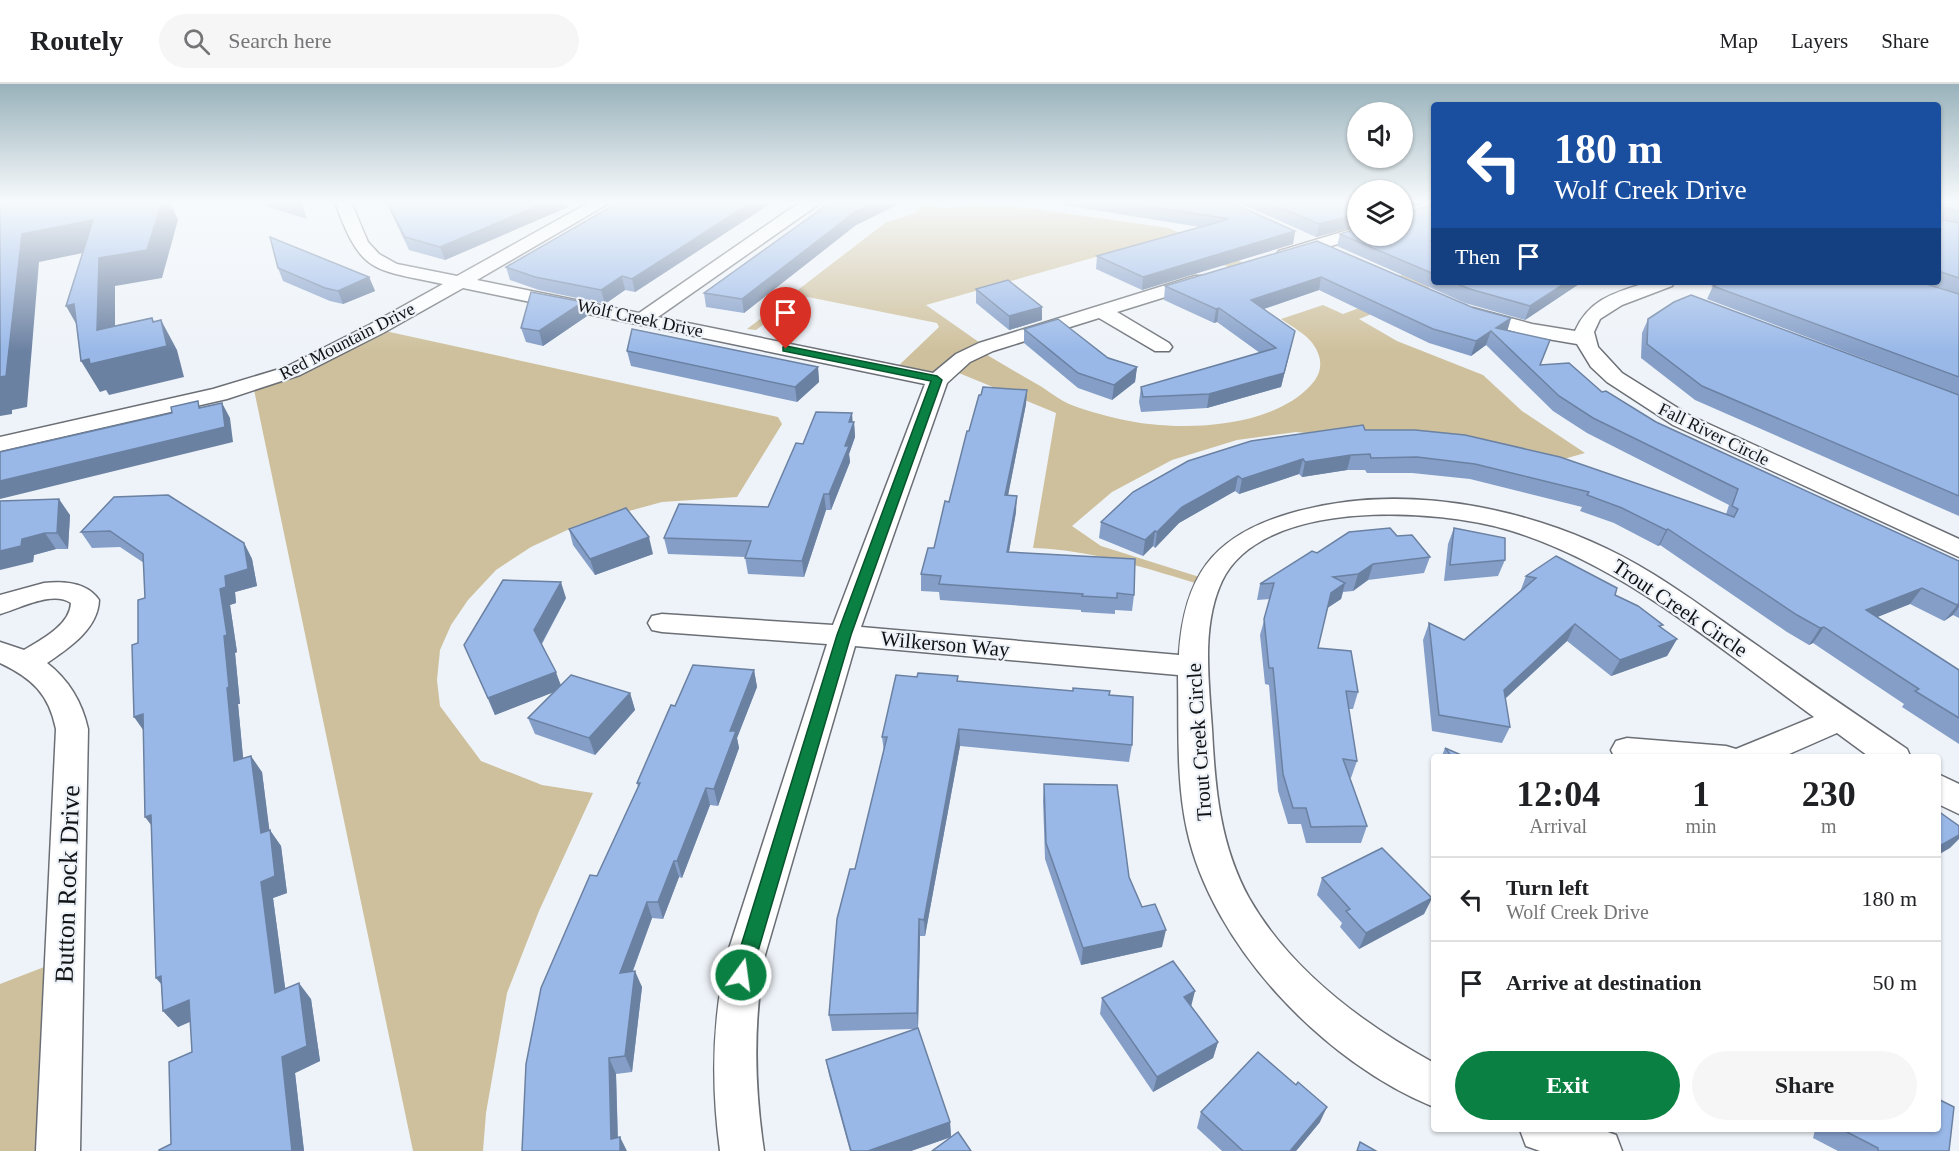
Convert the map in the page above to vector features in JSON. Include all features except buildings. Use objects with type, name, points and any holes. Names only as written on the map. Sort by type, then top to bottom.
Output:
[{"type":"street","name":"Wolf Creek Drive","points":[[365,252],[373,260],[392,268],[937,380]]},
{"type":"street","name":"Red Mountain Drive","points":[[0,444],[219,394],[273,379],[329,354],[513,252]]},
{"type":"street","points":[[644,318],[739,252]]},
{"type":"street","points":[[1271,259],[1295,252]]},
{"type":"street","points":[[1331,252],[1338,255]]},
{"type":"street","points":[[742,1151],[732,1075],[737,995],[746,955],[844,635],[937,380],[955,363],[978,350],[1223,273]]},
{"type":"street","points":[[1460,309],[1519,327],[1585,339],[1587,324],[1598,310],[1663,288]]},
{"type":"street","points":[[1101,311],[1162,347]]},
{"type":"street","name":"Fall River Circle","points":[[1585,339],[1593,357],[1610,375],[1657,407],[1718,438],[1959,549]]},
{"type":"street","name":"Trout Creek Circle","points":[[1431,1084],[1384,1058],[1307,999],[1263,950],[1241,915],[1222,880],[1205,833],[1191,666],[1201,596],[1216,567],[1237,546],[1271,528],[1317,513],[1369,506],[1423,506],[1501,520],[1554,536],[1602,556],[1660,591],[1889,754]]},
{"type":"street","points":[[0,605],[33,594],[57,591],[74,592],[85,600],[86,607],[79,621],[62,638],[13,657]]},
{"type":"street","name":"Wilkerson Way","points":[[662,623],[844,635],[1191,666]]},
{"type":"street","name":"Button Rock Drive","points":[[13,657],[35,668],[62,696],[69,711],[72,729],[58,1151]]},
{"type":"street","points":[[1757,754],[1840,719]]},
{"type":"street","points":[[1627,750],[1676,754]]},
{"type":"street","points":[[1941,789],[1959,801]]},
{"type":"street","points":[[1548,1132],[1600,1151]]},
{"type":"shaded area","points":[[848,252],[1114,252],[926,305],[986,347],[979,350],[1069,404],[1093,412],[1156,425],[1229,423],[1275,410],[1295,399],[1311,385],[1318,375],[1320,360],[1316,349],[1310,340],[1281,319],[1323,305],[1343,314],[1410,289],[1390,279],[1431,265],[1431,285],[1423,294],[1359,319],[1397,341],[1483,375],[1522,411],[1585,453],[1564,459],[1296,432],[1237,440],[1172,460],[1112,492],[1072,526],[1101,546],[1209,580],[1205,586],[1099,556],[1033,548],[1056,413],[949,369],[937,380],[893,371],[939,327],[937,323],[808,297],[798,298],[756,330],[747,329]]},
{"type":"shaded area","points":[[1198,252],[1220,252],[1248,265],[1234,270]]},
{"type":"shaded area","points":[[376,329],[778,417],[782,424],[737,497],[662,502],[578,525],[531,547],[496,570],[468,600],[451,625],[440,650],[437,680],[440,706],[481,761],[542,785],[593,793],[539,911],[507,993],[486,1113],[483,1151],[413,1151],[253,385]]},
{"type":"shaded area","points":[[65,959],[58,1151],[0,1151],[0,984]]},
{"type":"route","points":[[741,975],[844,635],[937,380],[786,349]]}]
